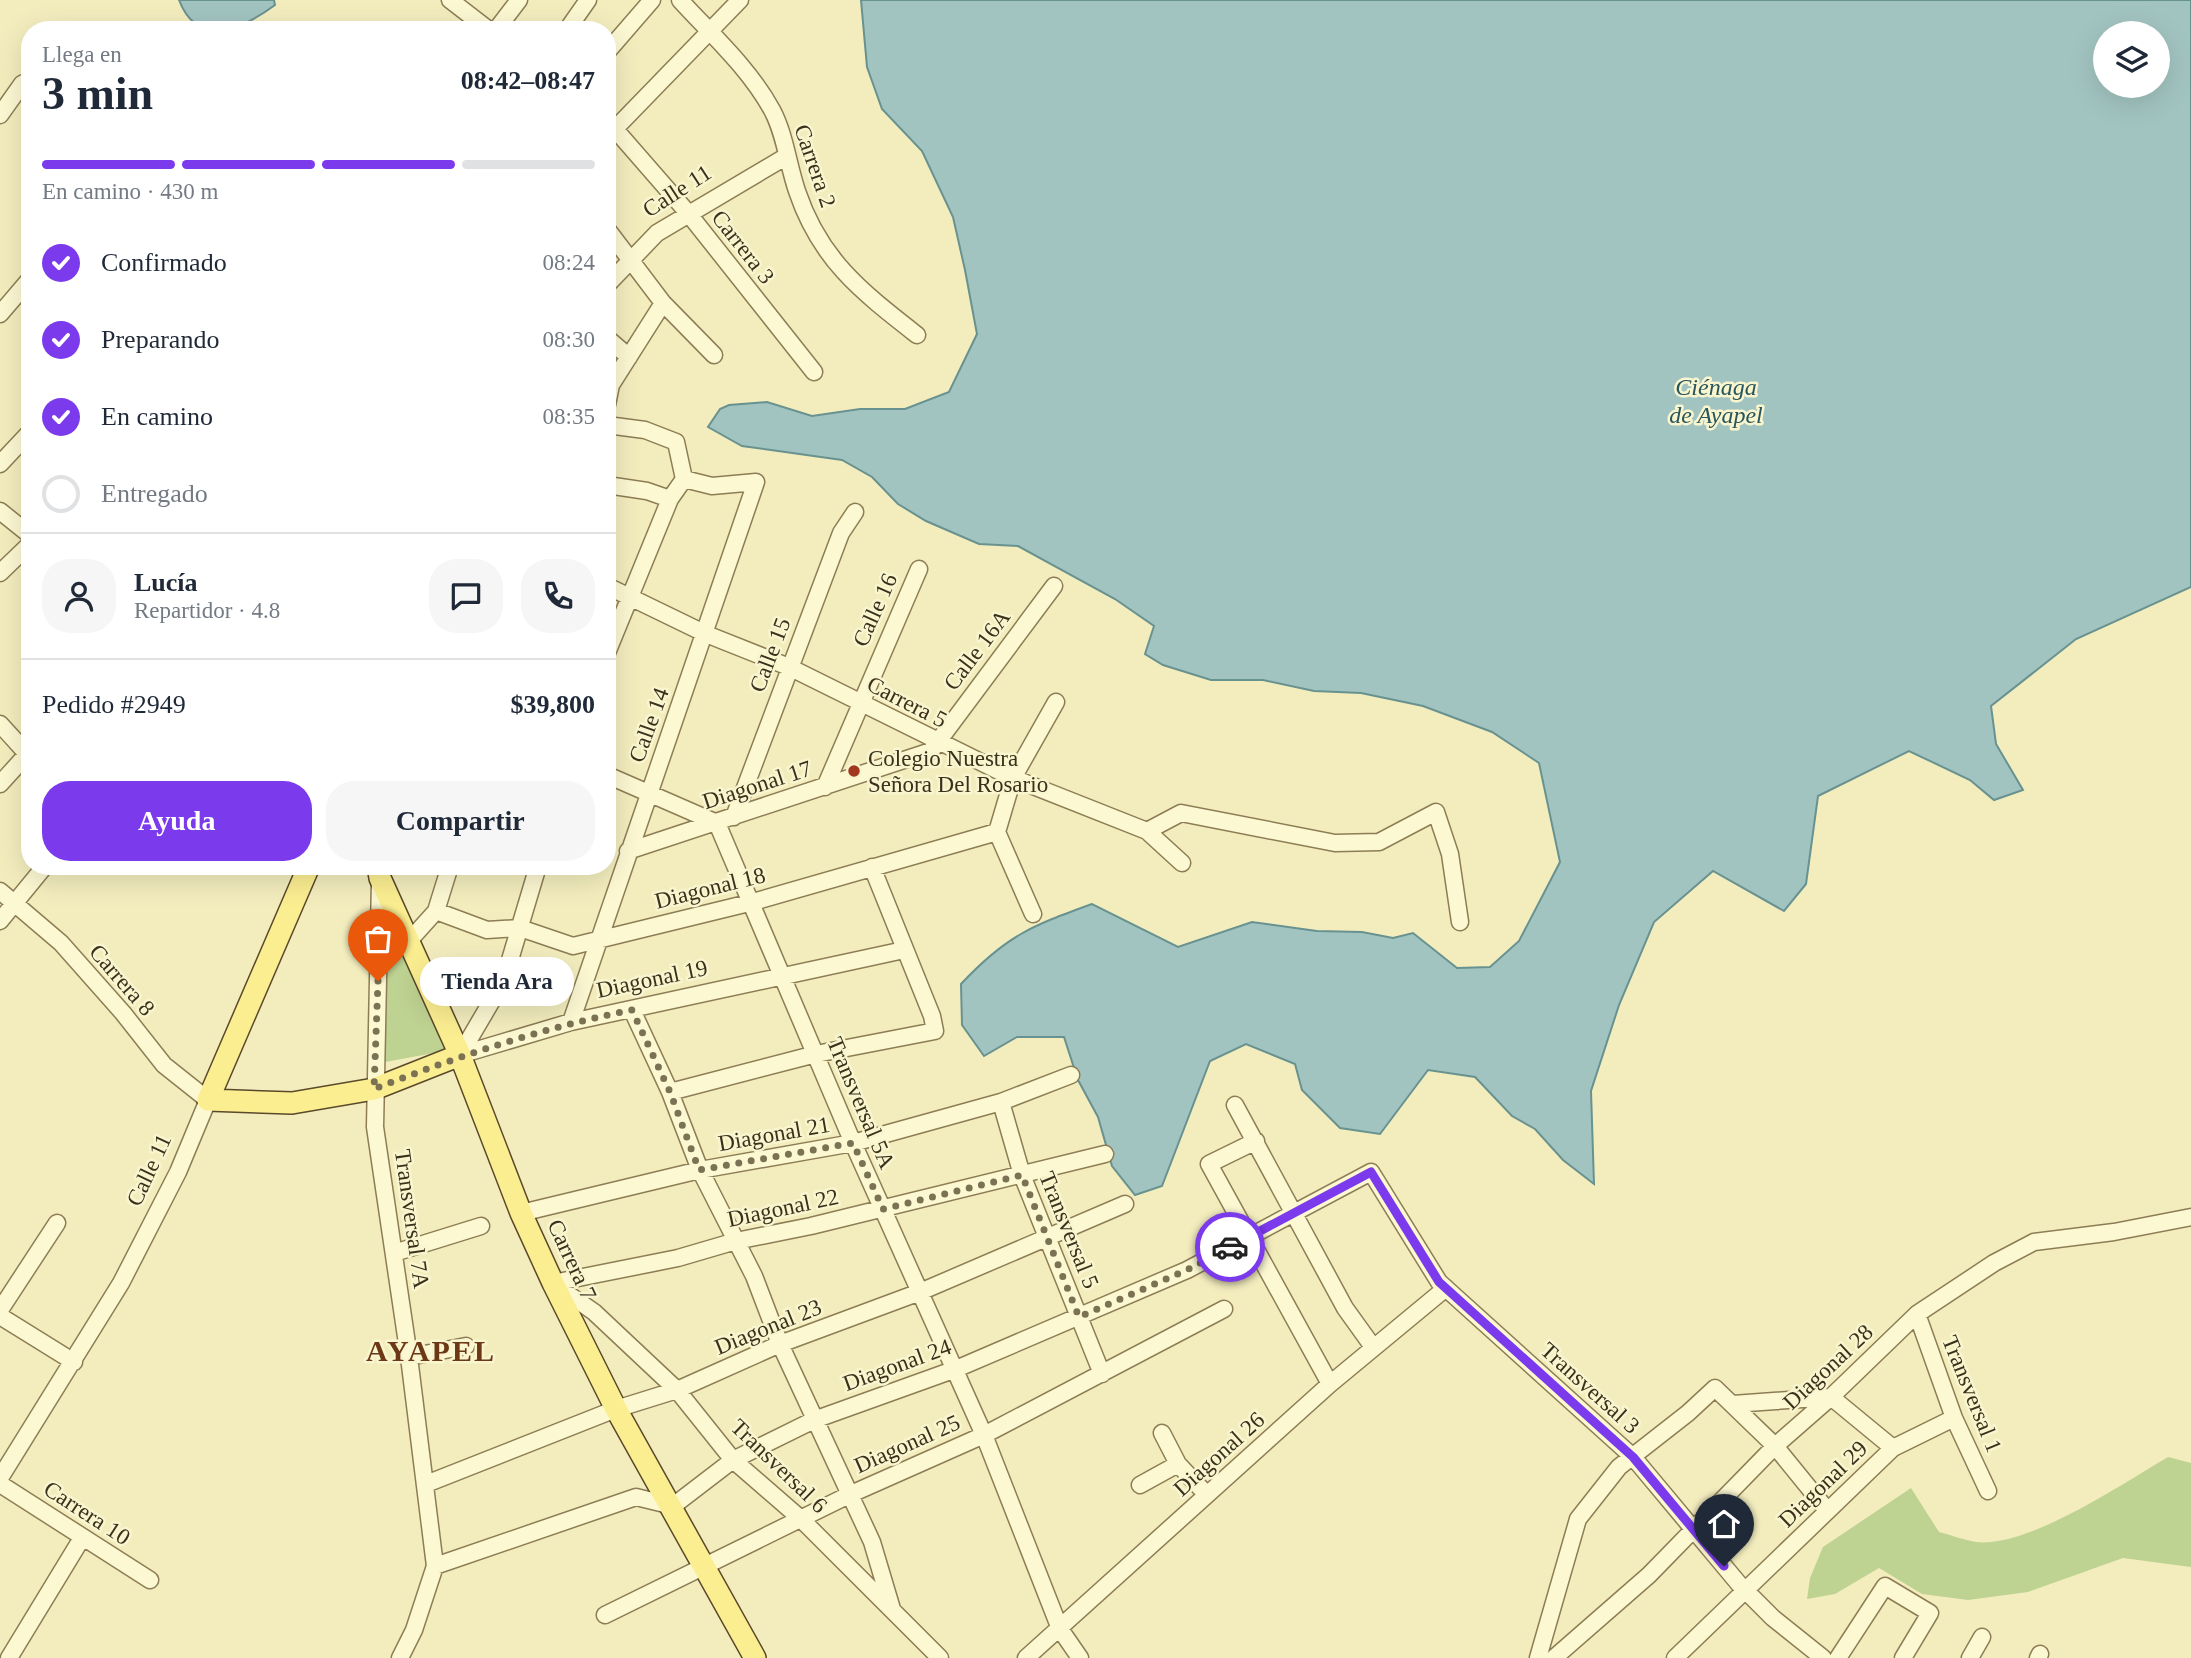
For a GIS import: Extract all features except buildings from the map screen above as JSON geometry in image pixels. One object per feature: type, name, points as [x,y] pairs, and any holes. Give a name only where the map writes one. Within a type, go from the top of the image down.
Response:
[{"type":"main road","name":"Calle 11","points":[[208,1100],[305,875]]},
{"type":"main road","name":"Carrera 7","points":[[380,875],[460,1055],[521,1213],[553,1283],[616,1409],[673,1506],[755,1658]]},
{"type":"main road","name":"Diagonal 19","points":[[208,1100],[292,1103],[374,1089],[460,1055]]},
{"type":"street","points":[[450,0],[477,21]]},
{"type":"street","points":[[503,21],[519,0]]},
{"type":"street","points":[[573,21],[588,0]]},
{"type":"street","points":[[616,42],[652,0]]},
{"type":"street","name":"Carrera 2","points":[[680,0],[744,69],[772,111],[797,192],[818,242],[852,284],[916,335]]},
{"type":"street","points":[[616,122],[740,0]]},
{"type":"street","points":[[0,115],[21,85]]},
{"type":"street","name":"Carrera 3","points":[[616,135],[688,213],[814,372]]},
{"type":"street","name":"Calle 11","points":[[616,276],[657,233],[787,156]]},
{"type":"street","points":[[616,241],[663,303],[714,355]]},
{"type":"street","points":[[0,314],[21,290]]},
{"type":"street","points":[[616,376],[663,303]]},
{"type":"street","points":[[616,346],[629,357]]},
{"type":"street","points":[[616,426],[645,430],[676,442],[684,479],[670,499],[616,631]]},
{"type":"street","points":[[0,464],[21,442]]},
{"type":"street","name":"Calle 14","points":[[570,1022],[706,634],[756,482],[712,486],[684,479]]},
{"type":"street","points":[[616,486],[648,491],[670,499]]},
{"type":"street","points":[[0,511],[21,528]]},
{"type":"street","name":"Calle 15","points":[[734,817],[841,533],[855,512]]},
{"type":"street","points":[[0,573],[21,553]]},
{"type":"street","name":"Calle 16","points":[[825,787],[858,703],[919,569]]},
{"type":"street","name":"Calle 16A","points":[[936,743],[1054,586]]},
{"type":"street","name":"Carrera 5","points":[[616,591],[706,634],[789,667],[936,743],[1013,778],[1147,831],[1182,863]]},
{"type":"street","points":[[1033,914],[997,832],[1013,778],[1056,702]]},
{"type":"street","points":[[0,724],[21,746]]},
{"type":"street","name":"Diagonal 17","points":[[628,851],[931,751],[936,743]]},
{"type":"street","points":[[0,784],[21,762]]},
{"type":"street","points":[[616,779],[717,823]]},
{"type":"street","points":[[1147,831],[1181,813],[1335,843],[1379,842],[1436,812],[1450,854],[1460,922]]},
{"type":"street","name":"Transversal 5A","points":[[717,823],[753,902],[782,979],[853,1143],[956,1369],[1060,1629],[1080,1658]]},
{"type":"street","name":"Diagonal 18","points":[[436,911],[487,930],[520,928],[573,946],[753,902],[997,832]]},
{"type":"street","points":[[670,1092],[816,1054],[934,1031],[933,1016],[872,867]]},
{"type":"street","points":[[0,921],[38,875]]},
{"type":"street","name":"Transversal 7A","points":[[379,875],[375,1127],[409,1357],[435,1566]]},
{"type":"street","points":[[409,941],[436,911],[447,875]]},
{"type":"street","points":[[460,1055],[504,980],[535,875]]},
{"type":"street","name":"Carrera 8","points":[[0,891],[61,943],[123,1013],[164,1065],[208,1100]]},
{"type":"street","name":"Diagonal 19","points":[[460,1055],[570,1022],[782,979],[904,950]]},
{"type":"street","points":[[632,1010],[670,1092],[699,1170],[754,1276],[780,1344],[872,1542],[892,1609]]},
{"type":"street","name":"Diagonal 21","points":[[521,1213],[699,1170],[853,1143],[1001,1102],[1071,1075]]},
{"type":"street","name":"Calle 11","points":[[0,1478],[74,1362],[149,1232],[208,1100]]},
{"type":"street","name":"Transversal 5","points":[[1001,1102],[1022,1175],[1102,1374]]},
{"type":"street","points":[[1235,1105],[1345,1308],[1373,1347]]},
{"type":"street","points":[[1256,1141],[1209,1164],[1330,1384]]},
{"type":"street","name":"Diagonal 22","points":[[553,1283],[678,1258],[736,1241],[883,1209],[1105,1154]]},
{"type":"street","name":"Diagonal 24","points":[[673,1506],[733,1460],[814,1420],[956,1369],[1187,1270],[1371,1172]]},
{"type":"street","name":"Transversal 3","points":[[1371,1172],[1446,1288],[1633,1457],[1746,1590],[1773,1618],[1822,1658]]},
{"type":"street","name":"Diagonal 23","points":[[426,1484],[616,1409],[677,1391],[780,1344],[920,1292],[1125,1204]]},
{"type":"street","name":"Diagonal 28","points":[[1554,1658],[1649,1575],[1775,1446],[1832,1397],[1917,1314],[1994,1263],[2034,1242],[2114,1232],[2191,1217]]},
{"type":"street","points":[[0,1310],[57,1223]]},
{"type":"street","points":[[394,1253],[481,1226]]},
{"type":"street","name":"Transversal 6","points":[[553,1283],[594,1312],[677,1391],[733,1460],[801,1519],[940,1658]]},
{"type":"street","name":"Diagonal 26","points":[[1026,1658],[1330,1384],[1446,1288]]},
{"type":"street","name":"Diagonal 25","points":[[605,1615],[851,1494],[984,1435],[1224,1309]]},
{"type":"street","name":"Transversal 1","points":[[1917,1314],[1954,1418],[1988,1491]]},
{"type":"street","points":[[0,1316],[74,1362]]},
{"type":"street","points":[[409,1357],[466,1346]]},
{"type":"street","points":[[1538,1658],[1578,1518],[1619,1467],[1688,1413],[1714,1388],[1775,1446],[1828,1510]]},
{"type":"street","points":[[1733,1404],[1832,1397],[1893,1448]]},
{"type":"street","name":"Diagonal 29","points":[[1675,1658],[1893,1448],[1954,1418]]},
{"type":"street","points":[[1162,1433],[1178,1464],[1207,1495]]},
{"type":"street","points":[[1140,1485],[1178,1464]]},
{"type":"street","name":"Carrera 10","points":[[0,1484],[150,1580]]},
{"type":"street","points":[[400,1658],[428,1593],[435,1566],[636,1497],[673,1506]]},
{"type":"street","points":[[9,1658],[82,1538]]},
{"type":"street","points":[[1838,1658],[1885,1586],[1930,1613],[1903,1658]]},
{"type":"street","points":[[1970,1658],[1982,1637]]},
{"type":"green space","points":[[389,920],[445,1051],[385,1062],[383,922]]},
{"type":"green space","points":[[2168,1457],[2191,1463],[2191,1567],[2123,1558],[2028,1592],[1968,1600],[1922,1594],[1879,1568],[1835,1594],[1807,1599],[1810,1578],[1823,1547],[1911,1488],[1939,1532],[1976,1542],[1997,1541],[2021,1535],[2074,1512]]},
{"type":"water","points":[[179,0],[274,0],[275,5],[250,21],[193,21],[187,16]]},
{"type":"water","name":"Ciénaga de Ayapel","points":[[861,0],[2191,0],[2191,587],[2076,639],[1991,706],[1996,744],[2023,790],[1994,800],[1970,780],[1909,751],[1818,796],[1806,884],[1784,911],[1713,871],[1654,922],[1619,1005],[1591,1091],[1594,1184],[1563,1160],[1535,1129],[1512,1116],[1475,1077],[1428,1070],[1380,1134],[1340,1128],[1302,1090],[1295,1064],[1246,1044],[1210,1061],[1162,1186],[1135,1195],[1112,1166],[1098,1117],[1078,1080],[1064,1037],[1017,1037],[984,1056],[962,1025],[961,984],[992,954],[1020,934],[1092,904],[1178,947],[1252,922],[1317,931],[1362,932],[1393,938],[1413,933],[1457,968],[1490,967],[1519,941],[1560,862],[1539,763],[1492,732],[1423,706],[1361,693],[1314,691],[1263,680],[1211,680],[1163,665],[1145,654],[1154,626],[1115,599],[1018,546],[979,544],[926,521],[898,504],[872,477],[842,460],[742,446],[708,427],[720,409],[729,405],[767,402],[812,416],[860,409],[905,409],[949,392],[977,334],[953,217],[922,151],[882,109],[867,67]]},
{"type":"way so far","points":[[378,981],[374,1089],[460,1055],[570,1022],[632,1010],[670,1092],[699,1170],[853,1143],[883,1209],[1022,1175],[1079,1317],[1187,1270],[1230,1247]]},
{"type":"place","name":"Colegio Nuestra Señora Del Rosario","points":[[854,771]]},
{"type":"place","name":"Tienda Ara","points":[[378,981]]},
{"type":"district","name":"AYAPEL","points":[[431,1350]]},
{"type":"route","points":[[1230,1247],[1371,1172],[1439,1282],[1633,1457],[1724,1566]]}]
